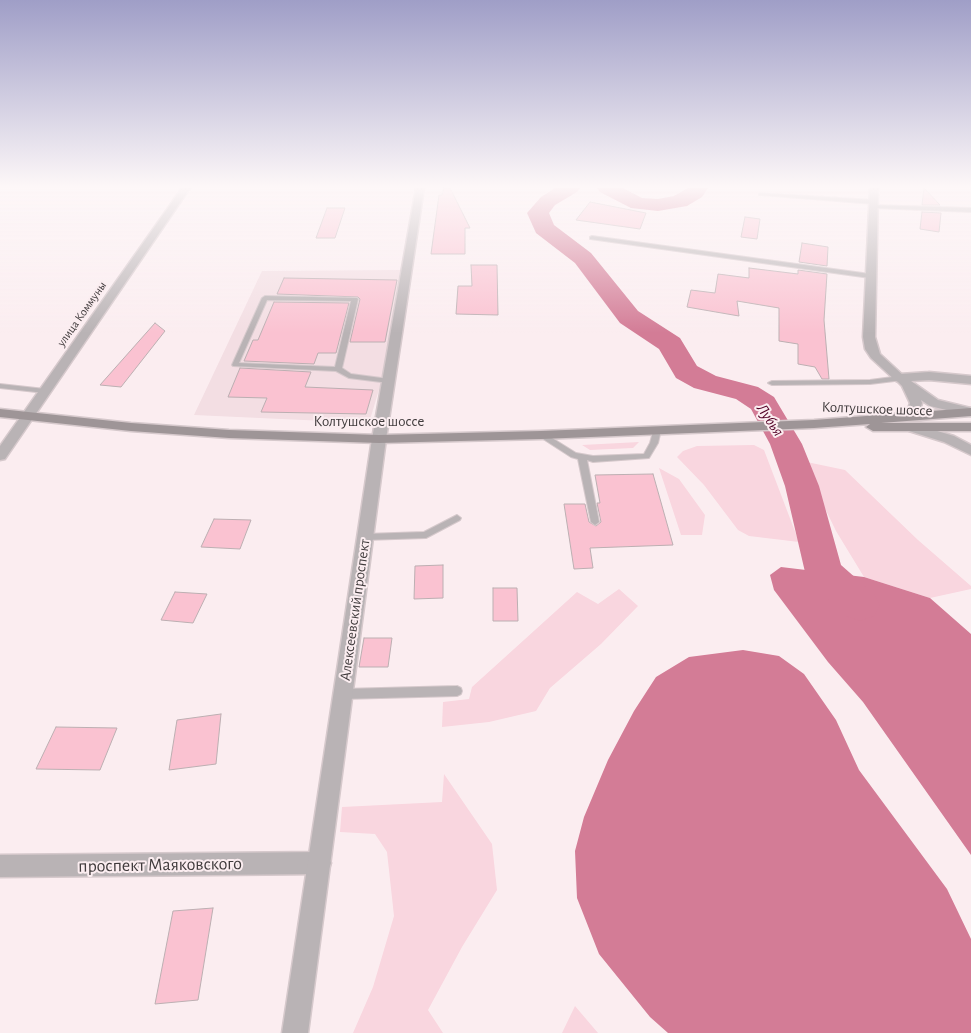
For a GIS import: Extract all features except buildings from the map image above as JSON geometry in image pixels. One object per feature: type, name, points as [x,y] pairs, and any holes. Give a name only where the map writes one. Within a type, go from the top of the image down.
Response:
[{"type":"main road","name":"Колтушское шоссе","points":[[0,413],[131,427],[229,434],[379,439],[542,435],[814,424],[970,412]]},
{"type":"main road","name":"Колтушское шоссе","points":[[814,424],[914,428],[971,427]]},
{"type":"street","name":"улица Коммуны","points":[[0,456],[153,236]]},
{"type":"street","name":"Алексеевский проспект","points":[[295,1033],[379,439],[412,236]]},
{"type":"street","points":[[872,236],[869,337],[871,349],[875,356],[916,392],[934,403],[970,412]]},
{"type":"street","points":[[900,378],[928,376],[971,380]]},
{"type":"street","points":[[900,378],[911,392],[916,403],[914,411],[906,416]]},
{"type":"street","points":[[914,428],[949,439],[971,451]]},
{"type":"street","name":"проспект Маяковского","points":[[0,866],[320,863]]},
{"type":"lane","points":[[592,238],[870,276]]},
{"type":"lane","points":[[338,368],[355,299],[266,298],[235,365],[338,368],[349,376],[389,380]]},
{"type":"lane","points":[[772,382],[870,382],[900,378]]},
{"type":"lane","points":[[0,386],[45,391]]},
{"type":"lane","points":[[542,435],[574,454],[593,459],[646,456],[654,443],[657,430]]},
{"type":"lane","points":[[582,456],[595,522]]},
{"type":"lane","points":[[365,537],[426,535],[457,518]]},
{"type":"lane","points":[[343,694],[457,691]]},
{"type":"shaded area","points":[[400,270],[384,373],[369,423],[194,415],[262,271]]},
{"type":"shaded area","points":[[639,442],[633,448],[590,450],[582,445]]},
{"type":"shaded area","points":[[754,445],[764,450],[799,542],[749,536],[738,530],[704,485],[677,457],[683,451],[697,446]]},
{"type":"shaded area","points":[[802,461],[845,470],[918,540],[971,586],[971,589],[930,598],[864,577],[836,531]]},
{"type":"shaded area","points":[[659,468],[679,479],[705,515],[702,535],[681,535]]},
{"type":"shaded area","points":[[781,567],[864,577],[930,598],[971,634],[971,855],[863,702],[828,662],[774,590],[770,575]]},
{"type":"shaded area","points":[[619,589],[638,606],[601,644],[550,688],[536,711],[489,722],[442,727],[443,702],[469,699],[472,687],[577,592],[598,604]]},
{"type":"shaded area","points":[[743,650],[779,656],[804,674],[836,720],[859,770],[947,889],[971,939],[971,1033],[668,1033],[650,1017],[599,954],[577,898],[575,851],[584,817],[608,760],[634,711],[656,677],[689,657]]},
{"type":"shaded area","points":[[444,774],[492,844],[497,890],[462,947],[428,1010],[443,1033],[353,1033],[373,987],[394,916],[387,852],[375,834],[340,832],[342,807],[442,802]]},
{"type":"shaded area","points":[[575,1006],[598,1033],[562,1033]]},
{"type":"waterway","name":"Лубья","points":[[555,236],[583,258],[629,317],[653,331],[670,344],[686,372],[705,382],[747,393],[763,404],[786,444],[802,486],[824,572],[860,605]]}]
